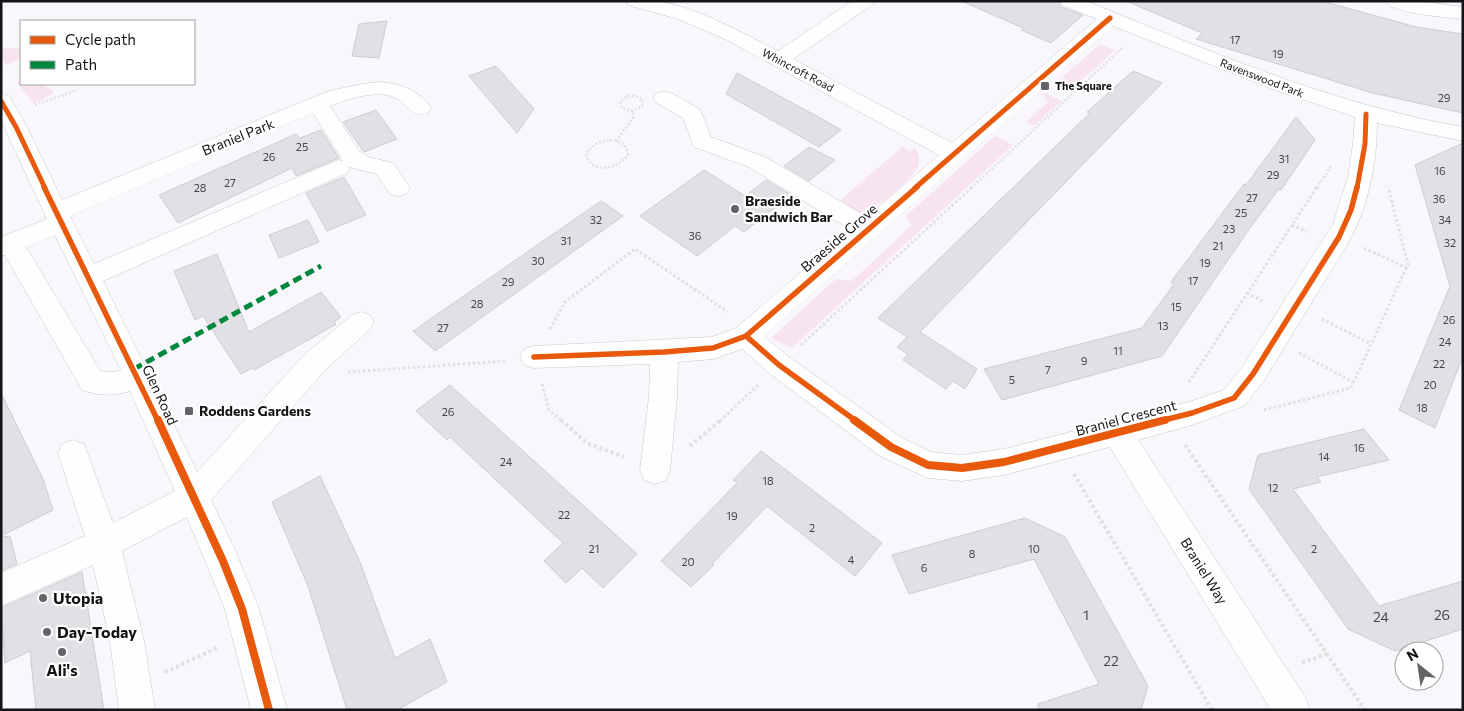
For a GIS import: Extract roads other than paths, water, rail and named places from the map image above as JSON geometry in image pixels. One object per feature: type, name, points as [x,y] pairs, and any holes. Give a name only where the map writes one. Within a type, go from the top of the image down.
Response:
[{"type":"street","name":"Whincroft Road","points":[[635,1],[685,14],[732,35],[955,154]]},
{"type":"street","points":[[779,60],[865,1]]},
{"type":"street","name":"Ravenswood Park","points":[[1069,1],[1294,90],[1366,114],[1463,134]]},
{"type":"street","points":[[1393,1],[1410,6],[1463,13]]},
{"type":"street","name":"Braeside Grove","points":[[534,357],[664,352],[713,348],[750,332],[1110,18]]},
{"type":"street","name":"Braniel Park","points":[[59,217],[336,96],[366,89],[390,90],[407,95],[420,108]]},
{"type":"street","points":[[664,98],[692,114],[702,142],[757,162],[868,229]]},
{"type":"street","name":"Glen Road","points":[[1,101],[16,127],[138,377],[223,561],[242,609],[269,710]]},
{"type":"street","points":[[318,104],[351,156],[361,164],[385,168],[398,188]]},
{"type":"street","name":"Braniel Crescent","points":[[750,332],[779,365],[891,447],[928,465],[962,468],[1004,462],[1180,416],[1234,398],[1253,374],[1350,215],[1363,146],[1366,114]]},
{"type":"street","points":[[88,277],[339,168]]},
{"type":"street","points":[[59,217],[6,245],[92,382],[113,384],[138,377]]},
{"type":"street","points":[[1,590],[104,544],[193,498],[314,363],[361,322]]},
{"type":"street","points":[[655,470],[663,397],[664,352]]},
{"type":"street","name":"Braniel Way","points":[[1116,433],[1292,710]]},
{"type":"street","points":[[73,453],[104,544],[127,642],[137,710]]},
{"type":"place","name":"The Square","points":[[1045,86]]},
{"type":"place","name":"Braeside Sandwich Bar","points":[[735,209]]},
{"type":"place","name":"Roddens Gardens","points":[[189,411]]},
{"type":"place","name":"Utopia","points":[[43,598]]},
{"type":"place","name":"Day-Today","points":[[47,632]]},
{"type":"place","name":"Ali's","points":[[62,652]]}]
